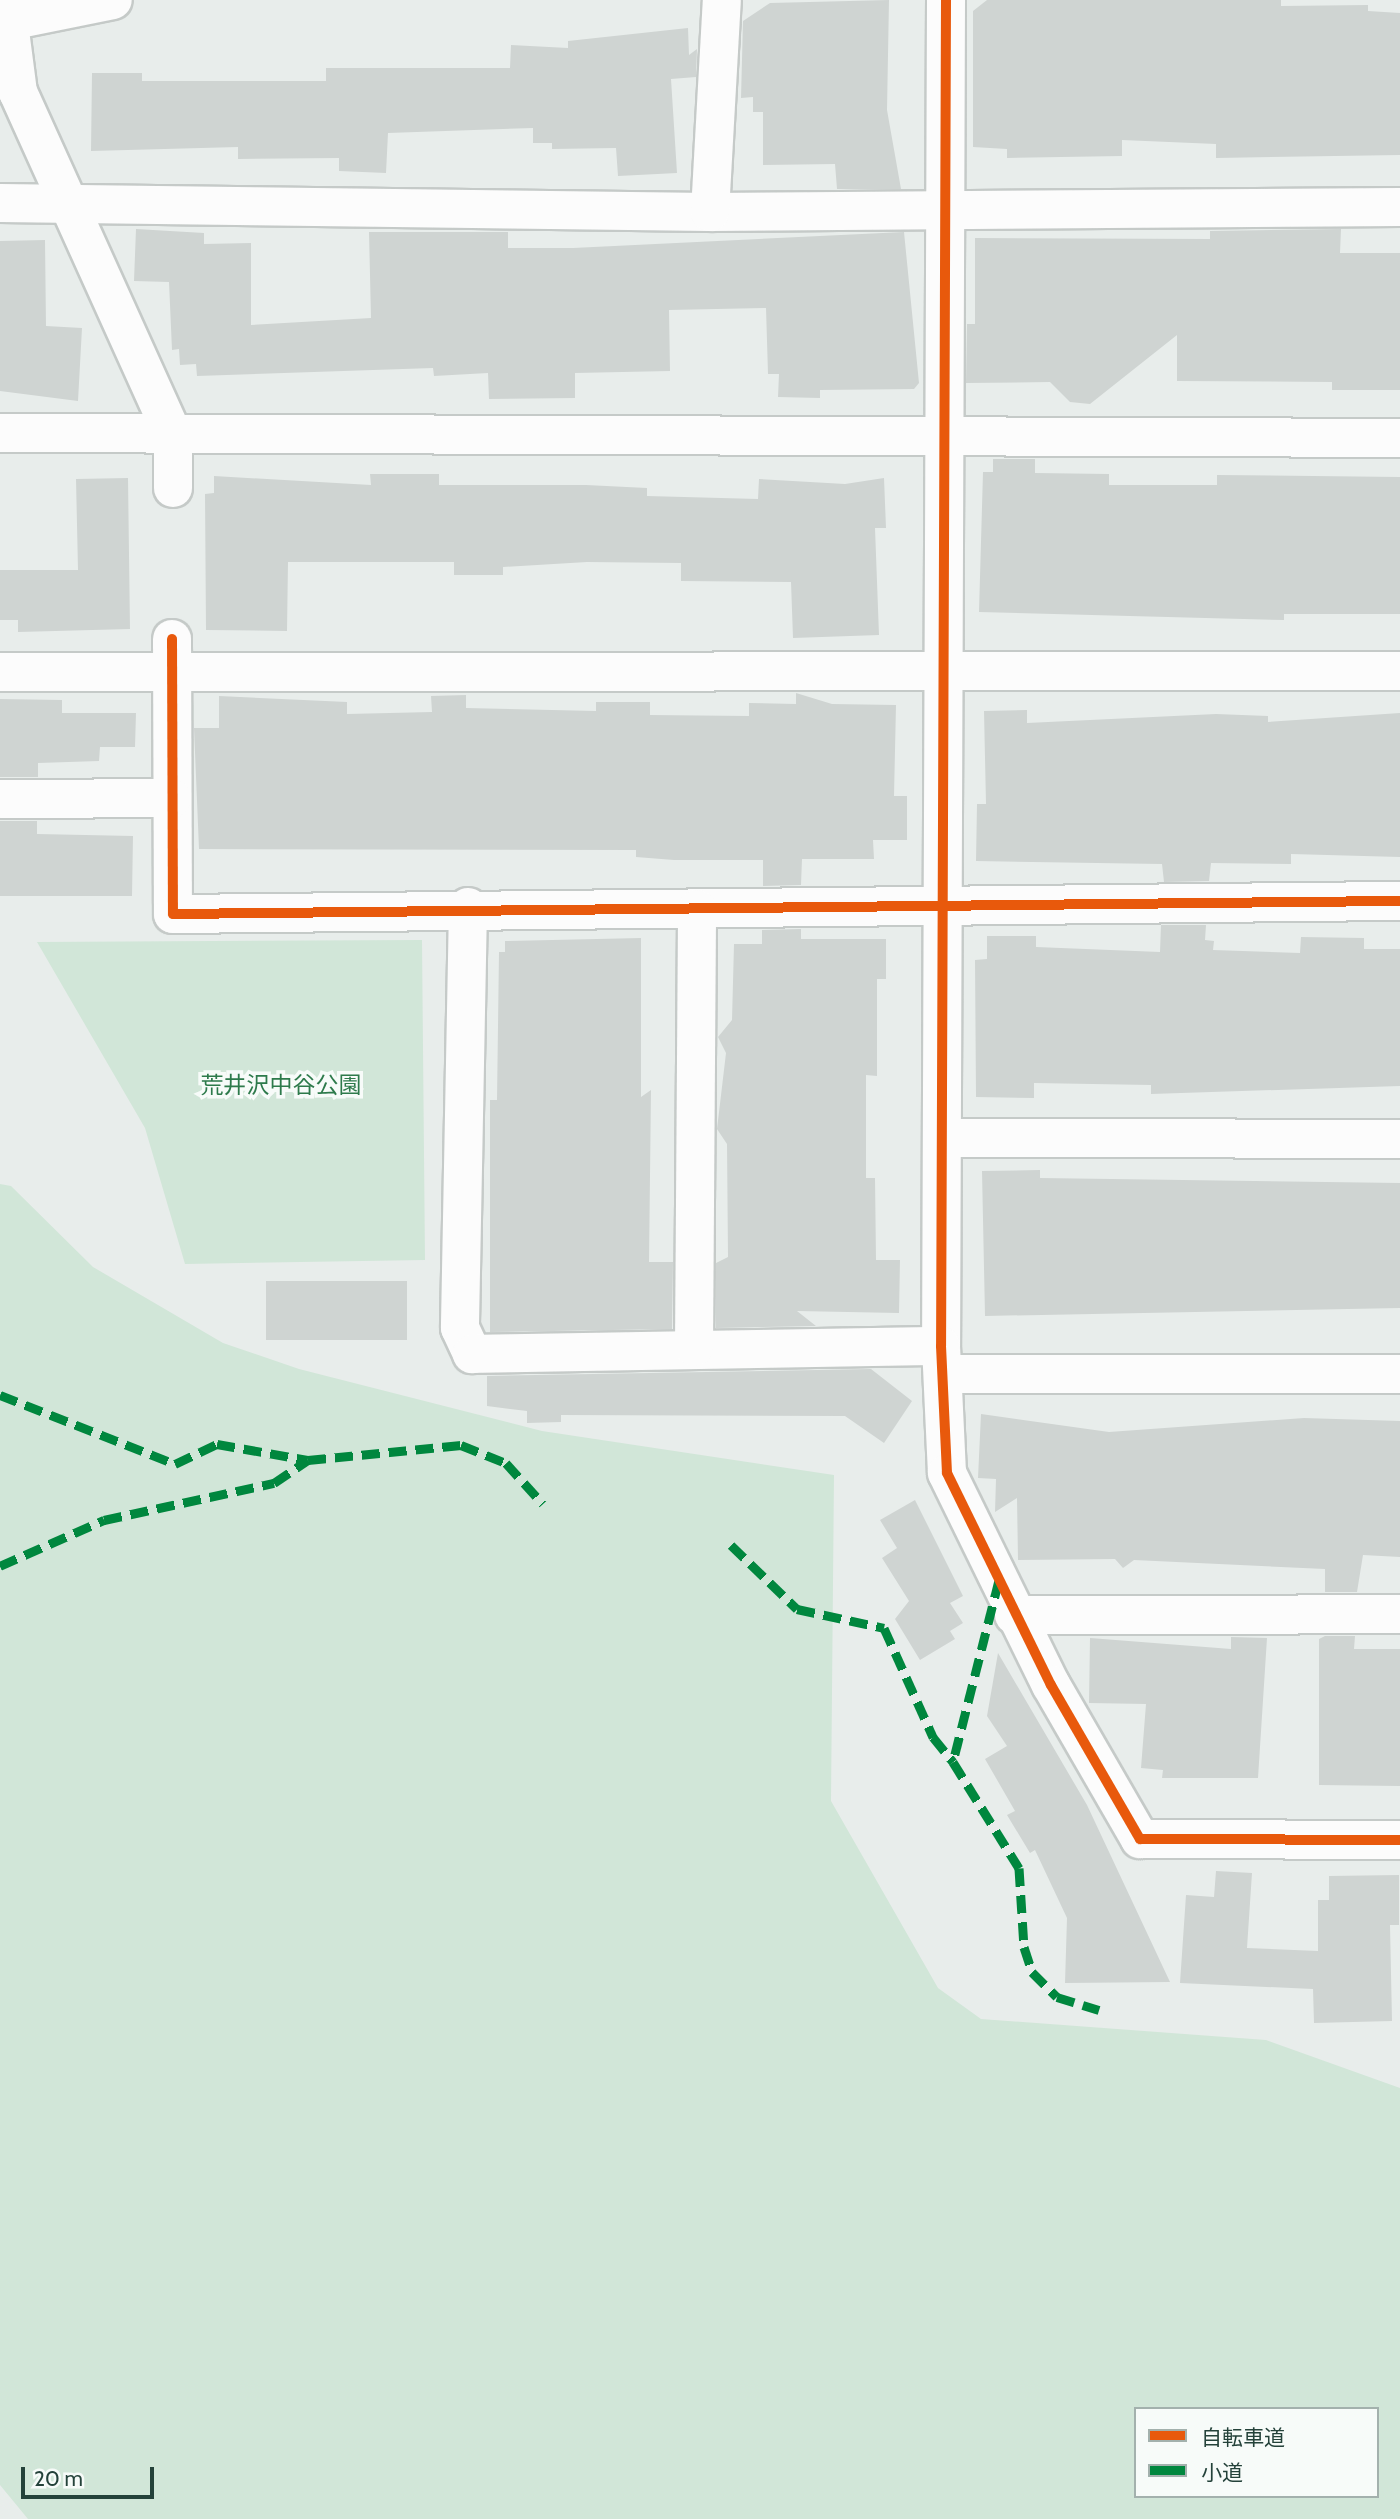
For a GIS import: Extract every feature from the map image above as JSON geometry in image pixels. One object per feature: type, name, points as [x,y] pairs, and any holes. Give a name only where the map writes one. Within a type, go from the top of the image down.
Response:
[{"type":"street","points":[[113,0],[5,15],[18,92],[173,435],[173,488]]},
{"type":"street","points":[[710,212],[722,0]]},
{"type":"street","points":[[946,0],[942,206],[946,672],[942,908],[942,1360],[947,1473],[1014,1615],[1140,1839],[1400,1840]]},
{"type":"street","points":[[0,203],[69,201],[710,212],[942,206],[1400,206]]},
{"type":"street","points":[[0,433],[1400,438]]},
{"type":"street","points":[[173,655],[173,914],[468,907],[942,908],[1400,901]]},
{"type":"street","points":[[0,672],[173,655],[946,672],[1400,671]]},
{"type":"street","points":[[0,799],[172,798]]},
{"type":"street","points":[[468,907],[460,1328],[472,1354],[694,1347],[942,1360],[1400,1374]]},
{"type":"street","points":[[694,1347],[697,909]]},
{"type":"street","points":[[942,1138],[1400,1139]]},
{"type":"street","points":[[1014,1615],[1400,1614]]},
{"type":"green space","name":"荒井沢中谷公園","points":[[422,940],[425,1260],[185,1264],[145,1128],[37,942]]},
{"type":"green space","points":[[0,1184],[11,1186],[93,1267],[223,1343],[299,1369],[542,1431],[834,1475],[831,1801],[938,1988],[981,2019],[1266,2040],[1400,2088],[1400,2519],[28,2519],[0,2485]]},
{"type":"building","points":[[889,0],[887,110],[901,189],[837,189],[835,164],[763,165],[763,112],[753,112],[753,97],[741,98],[743,21],[770,3]]},
{"type":"building","points":[[987,0],[1281,0],[1281,6],[1368,5],[1368,11],[1400,13],[1400,155],[1216,158],[1216,144],[1122,140],[1122,156],[1007,158],[1007,149],[973,147],[973,11]]},
{"type":"building","points":[[688,28],[689,55],[697,49],[696,77],[671,79],[677,173],[618,176],[616,148],[552,149],[552,143],[533,143],[533,128],[388,133],[386,173],[339,171],[339,158],[238,159],[238,147],[91,151],[92,73],[142,73],[142,81],[326,81],[326,68],[510,68],[511,45],[568,48],[568,41]]},
{"type":"building","points":[[136,229],[204,233],[204,244],[251,243],[251,325],[371,318],[369,232],[508,232],[508,248],[573,248],[904,232],[919,383],[914,389],[820,390],[820,398],[778,397],[779,374],[768,374],[766,308],[669,310],[670,371],[575,373],[575,398],[489,399],[488,373],[434,376],[433,368],[197,376],[196,364],[180,365],[179,349],[172,350],[169,282],[134,281]]},
{"type":"building","points":[[1341,229],[1340,253],[1400,253],[1400,390],[1332,390],[1332,382],[1177,381],[1177,335],[1090,404],[1070,402],[1050,382],[966,383],[967,324],[975,324],[975,238],[1210,239],[1210,231]]},
{"type":"building","points":[[45,240],[46,326],[82,328],[78,401],[0,391],[0,241]]},
{"type":"building","points":[[993,459],[1035,459],[1035,473],[1109,474],[1109,485],[1217,485],[1217,475],[1400,477],[1400,614],[1284,614],[1284,620],[979,612],[983,472],[993,472]]},
{"type":"building","points":[[370,474],[439,474],[439,485],[586,485],[647,488],[647,496],[758,499],[759,479],[845,484],[884,478],[886,528],[875,528],[879,635],[793,638],[791,582],[681,581],[681,563],[587,562],[503,567],[503,575],[454,575],[454,562],[288,562],[287,631],[206,630],[205,494],[214,493],[214,476],[371,485]]},
{"type":"building","points":[[128,478],[130,629],[18,632],[18,620],[0,620],[0,570],[78,570],[76,479]]},
{"type":"building","points":[[796,693],[832,704],[896,705],[894,796],[907,796],[907,840],[873,840],[874,859],[802,859],[801,885],[763,886],[763,860],[674,860],[636,857],[636,850],[199,849],[194,728],[219,728],[219,696],[347,702],[347,714],[432,712],[431,696],[466,695],[466,708],[596,711],[596,702],[650,702],[650,715],[749,716],[749,703],[796,704]]},
{"type":"building","points":[[0,699],[62,700],[62,713],[136,713],[135,747],[100,747],[99,761],[38,763],[38,777],[0,777]]},
{"type":"building","points":[[1027,710],[1027,723],[1216,714],[1268,716],[1268,722],[1400,713],[1400,857],[1291,854],[1291,864],[1211,863],[1209,881],[1164,882],[1162,864],[976,861],[977,804],[986,804],[984,711]]},
{"type":"building","points":[[0,821],[37,821],[37,834],[133,836],[132,896],[0,896]]},
{"type":"building","points":[[1161,925],[1206,925],[1205,940],[1214,941],[1213,950],[1300,953],[1301,937],[1364,938],[1364,949],[1400,949],[1400,1086],[1151,1094],[1151,1085],[1034,1083],[1034,1098],[976,1097],[975,960],[987,959],[987,936],[1036,936],[1036,947],[1160,952]]},
{"type":"building","points":[[801,929],[801,939],[886,939],[886,979],[877,979],[877,1076],[866,1075],[866,1178],[875,1178],[876,1260],[900,1260],[899,1313],[797,1311],[816,1326],[716,1328],[716,1263],[728,1257],[727,1144],[717,1129],[726,1053],[718,1037],[732,1020],[734,944],[762,944],[762,930]]},
{"type":"building","points":[[641,938],[641,1097],[651,1090],[649,1262],[673,1262],[672,1329],[490,1332],[490,1100],[497,1100],[499,952],[505,952],[505,941]]},
{"type":"building","points":[[1040,1170],[1040,1178],[1400,1183],[1400,1308],[985,1316],[982,1171]]},
{"type":"building","points":[[266,1281],[407,1281],[407,1340],[266,1340]]},
{"type":"building","points":[[871,1369],[912,1401],[884,1443],[845,1416],[561,1415],[561,1422],[527,1423],[527,1411],[487,1406],[487,1376]]},
{"type":"building","points":[[981,1414],[1109,1432],[1304,1418],[1400,1421],[1400,1557],[1363,1555],[1357,1592],[1325,1592],[1325,1569],[1134,1560],[1123,1568],[1115,1559],[1018,1560],[1017,1498],[995,1512],[996,1479],[978,1478]]},
{"type":"building","points":[[915,1500],[963,1596],[950,1603],[963,1623],[950,1631],[955,1639],[920,1660],[895,1619],[909,1601],[882,1558],[897,1548],[880,1520]]},
{"type":"building","points":[[1325,1636],[1355,1636],[1354,1649],[1400,1649],[1400,1786],[1319,1785],[1319,1639]]},
{"type":"building","points":[[1231,1637],[1267,1638],[1258,1778],[1162,1778],[1163,1770],[1141,1768],[1146,1704],[1089,1703],[1090,1638],[1231,1649]]},
{"type":"building","points":[[998,1653],[1087,1805],[1170,1982],[1065,1983],[1067,1918],[1035,1850],[1030,1853],[1007,1815],[1015,1811],[985,1759],[1007,1746],[987,1716]]},
{"type":"building","points":[[1216,1871],[1252,1873],[1247,1948],[1318,1951],[1318,1900],[1329,1900],[1329,1876],[1399,1875],[1399,1925],[1390,1925],[1392,2021],[1314,2023],[1313,1989],[1180,1983],[1186,1895],[1214,1897]]},
{"type":"marked path","points":[[0,1395],[175,1464],[217,1444],[308,1460]]},
{"type":"marked path","points":[[0,1566],[104,1520],[274,1483],[308,1460],[461,1445],[506,1463],[543,1504]]},
{"type":"marked path","points":[[731,1545],[797,1609],[884,1628],[933,1737],[953,1762]]},
{"type":"marked path","points":[[999,1580],[953,1762],[1019,1868],[1024,1947],[1032,1972],[1057,1997],[1099,2010]]},
{"type":"cycle path","points":[[946,0],[941,1346],[947,1473],[1051,1685],[1140,1839],[1400,1840]]},
{"type":"cycle path","points":[[172,639],[173,914],[1400,901]]}]
